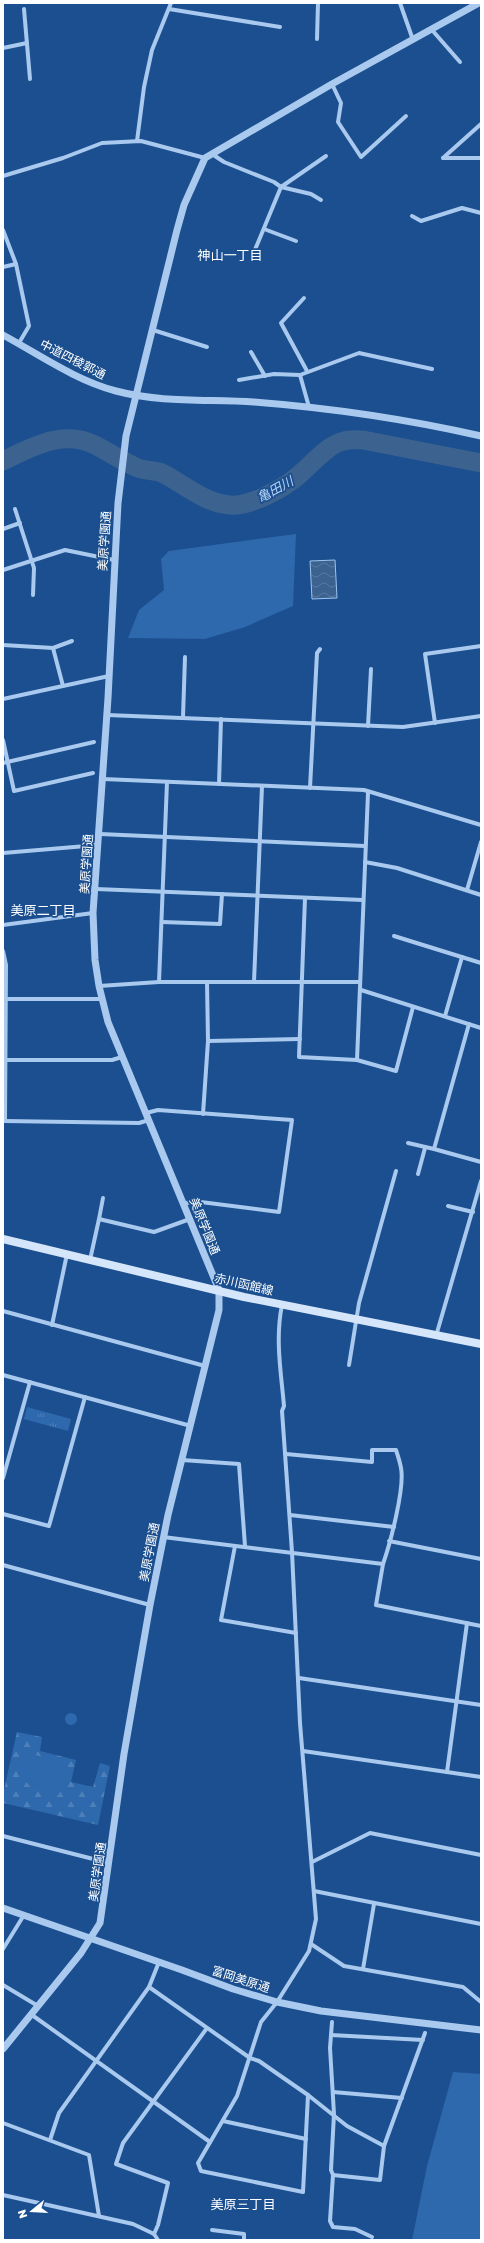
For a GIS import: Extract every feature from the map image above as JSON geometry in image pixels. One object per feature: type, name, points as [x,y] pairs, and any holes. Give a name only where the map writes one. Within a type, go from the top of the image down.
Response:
[{"type":"main road","name":"赤川函館線","points":[[3,1239],[282,1304],[436,1336],[481,1343]]},
{"type":"street","points":[[137,141],[144,87],[152,50],[171,3]]},
{"type":"street","points":[[317,39],[318,3]]},
{"type":"street","points":[[400,3],[413,40]]},
{"type":"street","points":[[3,176],[63,158],[102,143],[137,141],[205,158],[332,84],[479,3]]},
{"type":"street","points":[[24,9],[30,79]]},
{"type":"street","points":[[169,9],[280,27]]},
{"type":"street","points":[[432,30],[460,62]]},
{"type":"street","points":[[3,48],[27,43]]},
{"type":"street","points":[[332,84],[341,103],[338,122],[361,157],[406,116]]},
{"type":"street","points":[[481,124],[443,158],[481,158]]},
{"type":"street","points":[[212,154],[224,162],[281,186],[312,194],[321,200]]},
{"type":"street","points":[[252,257],[281,186],[326,156]]},
{"type":"street","name":"美原学園通","points":[[3,2049],[39,2007],[91,1939],[100,1923],[124,1754],[163,1537],[219,1310],[219,1290],[122,1057],[102,999],[93,938],[93,913],[100,834],[114,560],[120,476],[126,436],[184,205],[205,158]]},
{"type":"street","points":[[412,216],[421,220],[462,208],[481,213]]},
{"type":"street","points":[[264,229],[296,242]]},
{"type":"street","points":[[3,230],[16,264],[29,326],[19,344]]},
{"type":"street","points":[[3,267],[16,264]]},
{"type":"street","points":[[304,298],[281,322],[307,371]]},
{"type":"street","points":[[153,330],[207,347]]},
{"type":"street","name":"中道四稜郭通","points":[[3,335],[89,382],[137,396],[309,407],[392,418],[481,436]]},
{"type":"street","points":[[251,352],[265,376]]},
{"type":"street","points":[[239,380],[265,376],[300,375],[307,371],[359,353],[432,369]]},
{"type":"street","points":[[300,375],[309,407]]},
{"type":"street","points":[[15,509],[34,568],[33,595]]},
{"type":"street","points":[[3,529],[20,524]]},
{"type":"street","points":[[3,570],[65,550],[114,560]]},
{"type":"street","points":[[3,645],[53,648],[72,641]]},
{"type":"street","points":[[435,723],[425,654],[481,646]]},
{"type":"street","points":[[53,648],[63,686]]},
{"type":"street","points":[[310,788],[317,652],[320,649]]},
{"type":"street","points":[[183,717],[185,657]]},
{"type":"street","points":[[368,726],[371,669]]},
{"type":"street","points":[[3,699],[109,676]]},
{"type":"street","points":[[107,715],[403,727],[481,716]]},
{"type":"street","points":[[219,784],[221,719]]},
{"type":"street","points":[[3,740],[5,762],[14,791],[93,772]]},
{"type":"street","points":[[5,762],[94,742]]},
{"type":"street","points":[[103,779],[364,790],[368,793],[481,825]]},
{"type":"street","points":[[159,982],[167,782]]},
{"type":"street","points":[[254,982],[262,786]]},
{"type":"street","points":[[357,1060],[368,793]]},
{"type":"street","points":[[100,834],[365,846]]},
{"type":"street","points":[[467,890],[481,842]]},
{"type":"street","points":[[3,853],[98,845]]},
{"type":"street","points":[[365,862],[397,868],[481,895]]},
{"type":"street","points":[[96,889],[363,900]]},
{"type":"street","points":[[162,922],[220,924],[222,894]]},
{"type":"street","points":[[305,898],[299,1057],[357,1060],[396,1071],[413,1007]]},
{"type":"street","points":[[3,925],[93,913]]},
{"type":"street","points":[[394,936],[481,963]]},
{"type":"street","points":[[3,951],[6,965],[4,999],[4,1122],[139,1123],[149,1120]]},
{"type":"street","points":[[445,1016],[462,957]]},
{"type":"street","points":[[99,986],[159,982],[360,982]]},
{"type":"street","points":[[204,1114],[208,1041],[207,982]]},
{"type":"street","points":[[361,990],[481,1028]]},
{"type":"street","points":[[4,999],[102,999]]},
{"type":"street","points":[[434,1149],[469,1024]]},
{"type":"street","points":[[208,1041],[300,1039]]},
{"type":"street","points":[[4,1060],[112,1060],[122,1057]]},
{"type":"street","points":[[146,1113],[158,1110],[292,1120],[278,1212],[193,1201],[184,1204]]},
{"type":"street","points":[[408,1143],[481,1162]]},
{"type":"street","points":[[418,1174],[425,1148]]},
{"type":"street","points":[[350,1365],[359,1303],[396,1171]]},
{"type":"street","points":[[436,1336],[481,1182]]},
{"type":"street","points":[[90,1260],[103,1198]]},
{"type":"street","points":[[448,1206],[473,1212]]},
{"type":"street","points":[[99,1219],[154,1232],[190,1219]]},
{"type":"street","points":[[52,1324],[67,1254]]},
{"type":"street","points":[[282,1304],[279,1321],[278,1350],[290,1515],[303,1751],[316,1919],[311,1944],[308,1951],[277,2002],[261,2022],[237,2096],[224,2121],[198,2162],[201,2171],[303,2192],[308,2095]]},
{"type":"street","points":[[3,1311],[205,1366]]},
{"type":"street","points":[[3,1375],[191,1426]]},
{"type":"street","points":[[3,1478],[30,1382]]},
{"type":"street","points":[[3,1514],[49,1526],[85,1398]]},
{"type":"street","points":[[286,1454],[372,1462],[372,1450],[396,1450],[402,1469],[394,1527],[388,1540],[376,1605],[481,1626]]},
{"type":"street","points":[[182,1460],[239,1464],[245,1546]]},
{"type":"street","points":[[290,1515],[394,1527]]},
{"type":"street","points":[[163,1537],[383,1564]]},
{"type":"street","points":[[388,1540],[481,1559]]},
{"type":"street","points":[[235,1546],[221,1620],[296,1633]]},
{"type":"street","points":[[3,1565],[150,1605]]},
{"type":"street","points":[[447,1772],[467,1623]]},
{"type":"street","points":[[299,1678],[481,1706]]},
{"type":"street","points":[[303,1751],[481,1777]]},
{"type":"street","points":[[312,1862],[370,1833],[481,1855]]},
{"type":"street","points":[[3,1836],[109,1863]]},
{"type":"street","points":[[314,1891],[481,1924]]},
{"type":"street","points":[[362,1969],[374,1904]]},
{"type":"street","name":"富岡美原通","points":[[3,1908],[159,1962],[233,1990],[277,2002],[321,2011],[481,2030]]},
{"type":"street","points":[[3,1950],[24,1915]]},
{"type":"street","points":[[311,1944],[344,1966],[463,1987],[481,2002]]},
{"type":"street","points":[[50,2140],[58,2114],[149,1987],[159,1962]]},
{"type":"street","points":[[3,1985],[39,2007]]},
{"type":"street","points":[[149,1987],[250,2058],[259,2061],[308,2095],[359,2134],[384,2146]]},
{"type":"street","points":[[32,2015],[210,2142]]},
{"type":"street","points":[[332,2022],[331,2035],[334,2114],[331,2170],[333,2175],[330,2221],[333,2227],[355,2229],[372,2237]]},
{"type":"street","points":[[154,2234],[158,2225],[168,2183],[116,2164],[123,2143],[155,2102],[207,2028]]},
{"type":"street","points":[[333,2175],[380,2180],[384,2146],[425,2033]]},
{"type":"street","points":[[331,2035],[423,2040]]},
{"type":"street","points":[[333,2092],[402,2098]]},
{"type":"street","points":[[224,2121],[306,2139]]},
{"type":"street","points":[[3,2123],[90,2155],[99,2216]]},
{"type":"street","points":[[3,2195],[133,2224],[154,2234],[158,2240]]},
{"type":"street","points":[[212,2230],[244,2234],[244,2240]]},
{"type":"green space","points":[[296,534],[293,606],[245,627],[205,639],[128,638],[139,610],[164,590],[161,559],[169,551]]},
{"type":"green space","points":[[27,1407],[71,1419],[68,1431],[24,1419]]},
{"type":"green space","points":[[69,1713],[73,1713],[77,1719],[73,1725],[69,1725],[65,1721],[65,1717]]},
{"type":"green space","points":[[17,1732],[42,1737],[40,1751],[76,1760],[71,1782],[93,1787],[100,1763],[110,1766],[98,1825],[3,1803],[3,1794]]},
{"type":"green space","points":[[23,1752],[67,1763],[59,1795],[29,1785],[18,1773]]},
{"type":"green space","points":[[453,2072],[481,2074],[481,2240],[412,2240],[427,2166]]},
{"type":"water","points":[[335,560],[337,598],[312,599],[310,561]]},
{"type":"waterway","name":"亀田川","points":[[3,461],[25,450],[59,439],[83,441],[95,445],[138,468],[162,473],[212,501],[230,505],[238,505],[257,500],[276,491],[293,480],[326,450],[346,440],[363,440],[481,463]]},
{"type":"district","name":"神山一丁目","points":[[230,255]]},
{"type":"district","name":"美原二丁目","points":[[43,910]]},
{"type":"district","name":"美原三丁目","points":[[243,2204]]}]
